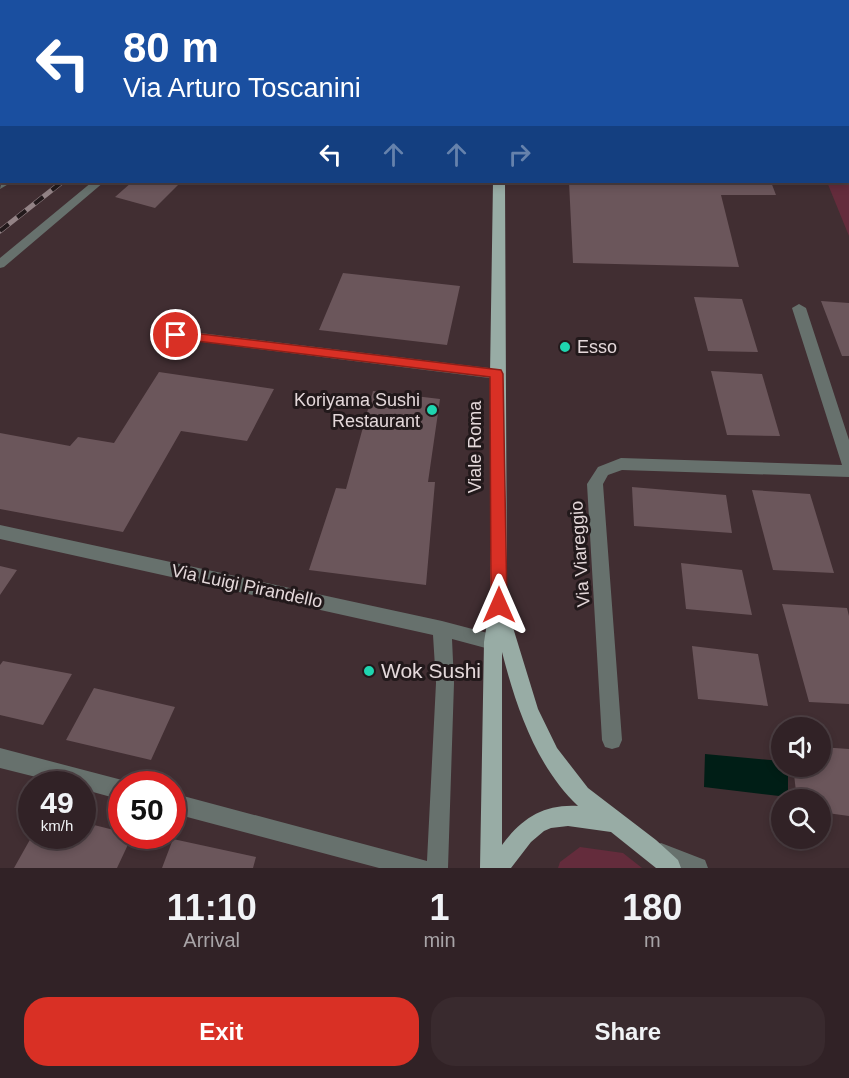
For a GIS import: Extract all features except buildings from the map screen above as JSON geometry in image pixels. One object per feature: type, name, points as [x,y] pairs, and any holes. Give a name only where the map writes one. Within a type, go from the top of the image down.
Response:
[{"type":"main road","name":"Viale Roma","points":[[491,868],[493,642],[499,605],[496,374],[499,183]]},
{"type":"main road","name":"Viale Roma","points":[[499,605],[520,686],[548,751],[581,795],[656,850],[670,868]]},
{"type":"main road","name":"Viale Roma","points":[[498,868],[515,844],[543,820],[576,815],[616,822]]},
{"type":"street","points":[[0,264],[97,183]]},
{"type":"street","points":[[799,308],[849,464]]},
{"type":"street","points":[[176,335],[496,374]]},
{"type":"street","name":"Via Viareggio","points":[[612,740],[595,484],[603,471],[621,464],[849,471]]},
{"type":"street","name":"Via Luigi Pirandello","points":[[0,532],[493,642]]},
{"type":"street","points":[[437,868],[445,683],[442,629]]},
{"type":"street","points":[[0,758],[108,786]]},
{"type":"street","points":[[186,807],[419,868]]},
{"type":"street","points":[[656,850],[697,868]]},
{"type":"shaded area","points":[[827,183],[849,183],[849,236]]},
{"type":"shaded area","points":[[705,754],[771,760],[771,777],[788,777],[788,789],[771,789],[771,795],[704,787]]},
{"type":"shaded area","points":[[580,847],[623,853],[642,868],[558,868],[560,862]]},
{"type":"railway","points":[[0,231],[61,183]]},
{"type":"place","name":"Esso","points":[[565,347]]},
{"type":"place","name":"Koriyama Sushi Restaurant","points":[[432,410]]},
{"type":"place","name":"Wok Sushi","points":[[369,671]]},
{"type":"route","points":[[176,335],[496,374],[499,605]]}]
